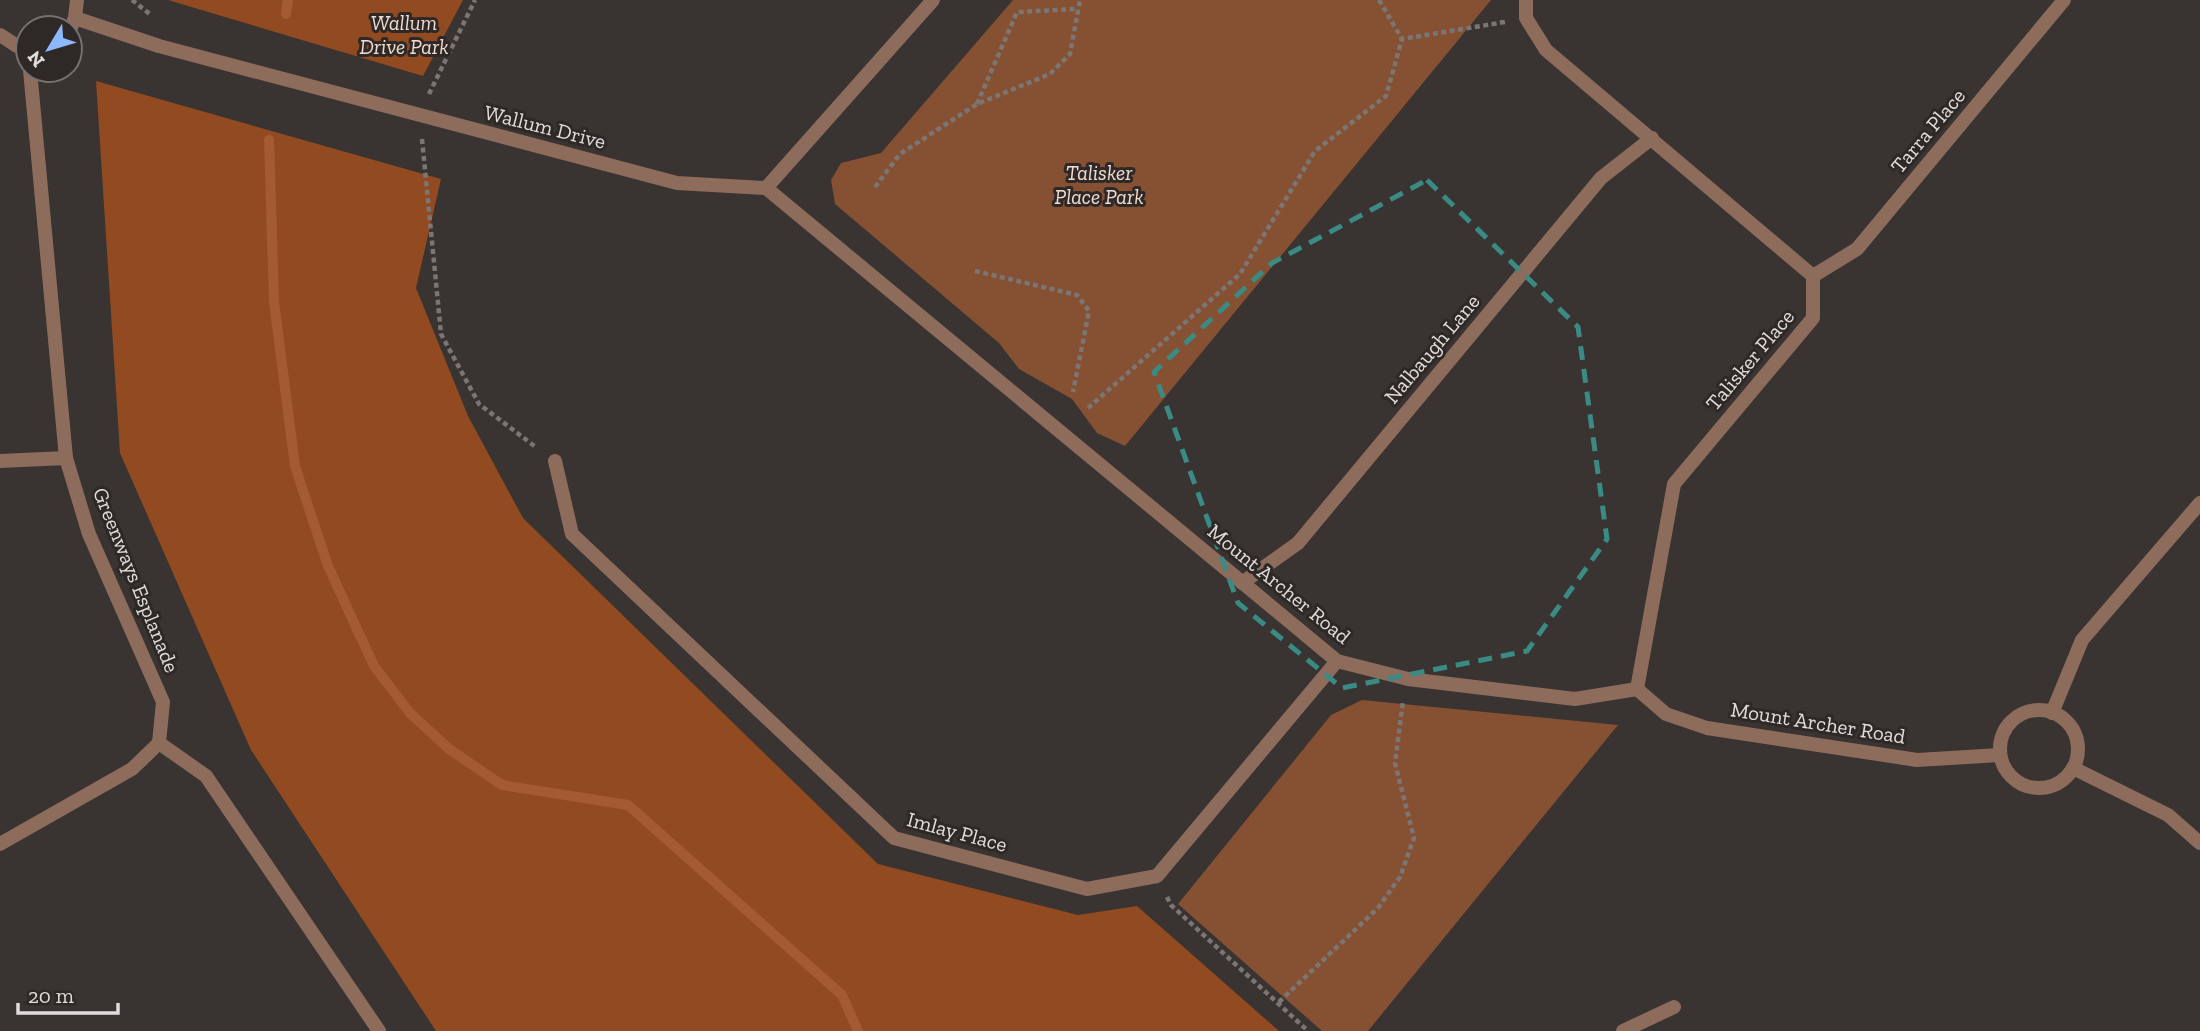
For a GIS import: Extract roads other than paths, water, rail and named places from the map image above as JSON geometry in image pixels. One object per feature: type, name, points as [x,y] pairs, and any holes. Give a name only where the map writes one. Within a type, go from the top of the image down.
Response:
[{"type":"street","points":[[766,188],[933,0]]},
{"type":"street","points":[[1526,0],[1526,18],[1546,50],[1813,275]]},
{"type":"street","name":"Tarra Place","points":[[1813,275],[1857,249],[2064,0]]},
{"type":"street","name":"Wallum Drive","points":[[84,27],[335,90],[487,135],[677,183],[766,188]]},
{"type":"street","name":"Greenways Esplanade","points":[[31,84],[66,458],[89,534],[163,702],[159,743]]},
{"type":"street","name":"Nalbaugh Lane","points":[[1242,583],[1298,543],[1601,178],[1651,138]]},
{"type":"street","name":"Mount Archer Road","points":[[766,188],[1337,661],[1408,679],[1575,699],[1637,689],[1666,713],[1707,727],[1917,760],[2000,755]]},
{"type":"street","name":"Talisker Place","points":[[1637,689],[1674,484],[1813,318],[1813,275]]},
{"type":"street","points":[[0,461],[66,458]]},
{"type":"street","name":"Imlay Place","points":[[555,461],[572,534],[894,838],[1087,889],[1157,876],[1337,661]]},
{"type":"street","points":[[2052,713],[2082,640],[2200,503]]},
{"type":"street","points":[[2032,711],[2052,713],[2067,723],[2074,734],[2077,747],[2073,768],[2062,781],[2038,788],[2013,779],[2000,755],[2000,744],[2010,722],[2032,711]]},
{"type":"street","points":[[0,845],[132,769],[159,743],[206,776],[379,1031]]},
{"type":"street","points":[[2073,768],[2168,816],[2200,843]]},
{"type":"street","points":[[1623,1031],[1674,1007]]},
{"type":"waterway","points":[[286,14],[288,0]]},
{"type":"waterway","points":[[269,140],[274,302],[295,466],[328,566],[374,666],[410,713],[449,749],[502,785],[628,805],[842,995],[858,1031]]},
{"type":"park label","name":"Wallum Drive Park","points":[[404,35]]},
{"type":"park label","name":"Talisker Place Park","points":[[1099,185]]}]
